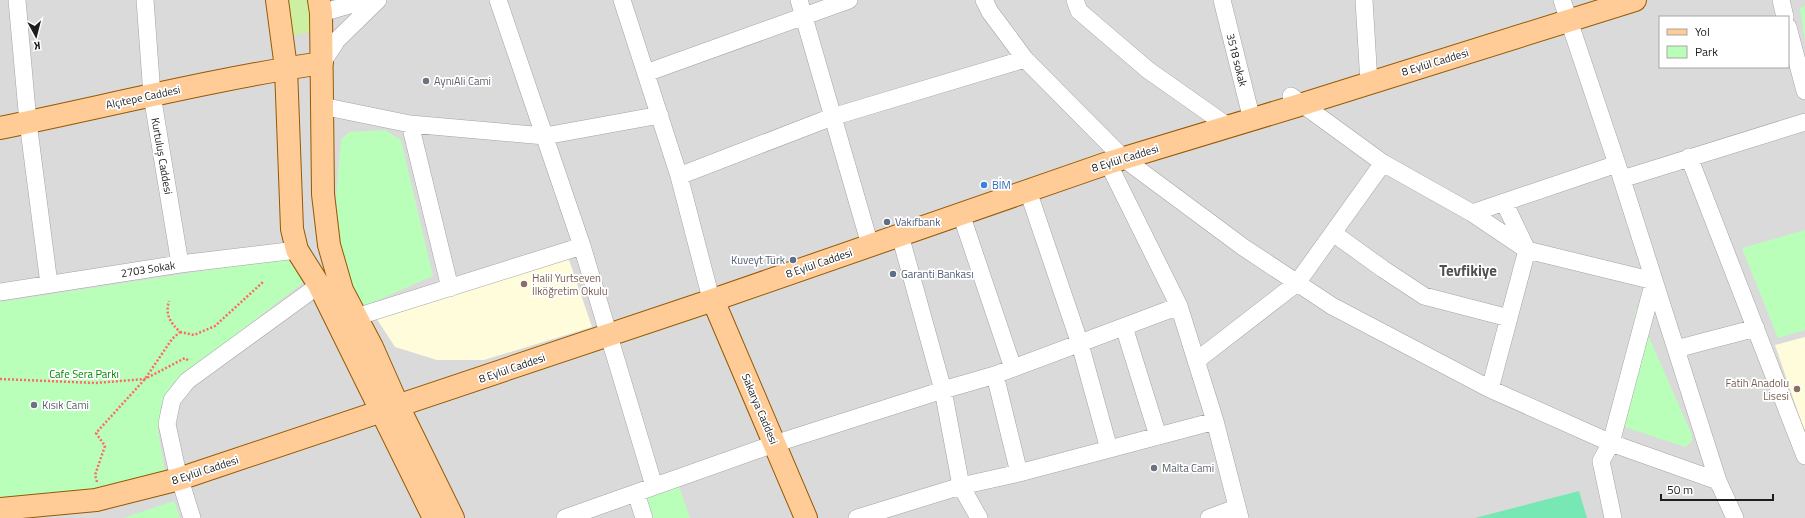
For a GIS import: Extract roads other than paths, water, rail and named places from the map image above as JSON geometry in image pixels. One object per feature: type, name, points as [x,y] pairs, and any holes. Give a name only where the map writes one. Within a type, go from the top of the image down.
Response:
[{"type":"main road","points":[[277,0],[286,68],[292,229],[297,250],[319,285],[453,518]]},
{"type":"main road","points":[[1565,10],[1595,0]]},
{"type":"main road","name":"8 Eylül Caddesi","points":[[0,509],[53,511],[96,500],[608,330],[869,241],[900,235],[1028,191],[1115,157],[1368,77],[1565,10],[1635,0]]},
{"type":"main road","points":[[320,7],[323,194],[329,245],[342,290],[372,347],[387,404],[434,518]]},
{"type":"main road","name":"Alçıtepe Caddesi","points":[[0,128],[152,95],[286,68],[322,63]]},
{"type":"main road","points":[[869,241],[1115,157]]},
{"type":"main road","points":[[297,250],[329,245]]},
{"type":"main road","name":"Sakarya Caddesi","points":[[711,295],[806,518]]},
{"type":"main road","points":[[0,501],[100,492],[178,474]]},
{"type":"street","points":[[17,0],[28,122],[49,284]]},
{"type":"street","name":"Kurtuluş Caddesi","points":[[145,0],[152,95],[180,264]]},
{"type":"street","points":[[320,7],[367,0]]},
{"type":"street","points":[[322,63],[337,40],[378,0]]},
{"type":"street","points":[[498,0],[582,246],[654,486]]},
{"type":"street","points":[[622,0],[679,176],[711,295]]},
{"type":"street","points":[[646,73],[802,8],[849,0]]},
{"type":"street","points":[[984,0],[990,12],[1025,59],[1115,157],[1243,247],[1332,306],[1490,389],[1611,444],[1718,481]]},
{"type":"street","points":[[1075,0],[1080,11],[1148,70],[1224,123]]},
{"type":"street","name":"3518 sokak","points":[[1222,0],[1251,114]]},
{"type":"street","points":[[1364,0],[1368,77]]},
{"type":"street","points":[[1781,0],[1785,16]]},
{"type":"street","points":[[802,8],[832,117],[869,241]]},
{"type":"street","points":[[1565,10],[1619,171],[1718,481],[1736,518]]},
{"type":"street","points":[[1789,31],[1805,91]]},
{"type":"street","points":[[679,176],[832,117],[1025,59]]},
{"type":"street","points":[[1297,100],[1383,163],[1472,213],[1527,250],[1654,281]]},
{"type":"street","points":[[322,106],[410,124],[545,136],[660,115]]},
{"type":"street","points":[[1472,213],[1504,202],[1619,171],[1689,157],[1805,122]]},
{"type":"street","points":[[410,124],[450,288]]},
{"type":"street","points":[[1115,157],[1179,306],[1215,421],[1238,513],[1209,518]]},
{"type":"street","points":[[1689,157],[1805,456]]},
{"type":"street","points":[[1196,361],[1297,283],[1383,163]]},
{"type":"street","points":[[1028,191],[1080,344],[1108,449]]},
{"type":"street","points":[[1490,389],[1527,250],[1504,202]]},
{"type":"street","points":[[961,214],[1013,368]]},
{"type":"street","points":[[1333,233],[1382,269],[1424,296],[1508,318]]},
{"type":"street","points":[[900,235],[943,390],[961,486],[979,518]]},
{"type":"street","points":[[356,317],[582,246]]},
{"type":"street","name":"2703 Sokak","points":[[0,292],[180,264],[297,250]]},
{"type":"street","points":[[1613,518],[1601,461],[1611,444],[1654,281]]},
{"type":"street","points":[[192,518],[178,474],[167,424],[172,400],[187,381],[319,285]]},
{"type":"street","points":[[565,518],[774,444],[995,375],[1179,306]]},
{"type":"street","points":[[1124,327],[1158,436]]},
{"type":"street","points":[[1676,349],[1756,328]]},
{"type":"street","points":[[995,375],[1019,473]]},
{"type":"street","points":[[857,518],[961,486],[1019,473],[1215,421]]},
{"type":"street","points":[[636,493],[644,518]]},
{"type":"place","name":"AynıAli Cami","points":[[426,81]]},
{"type":"place","name":"BİM","points":[[984,185]]},
{"type":"place","name":"Vakıfbank","points":[[887,222]]},
{"type":"place","name":"Kuveyt Türk","points":[[793,260]]},
{"type":"place","name":"Garanti Bankası","points":[[893,274]]},
{"type":"place","name":"Halil Yurtseven İlköğretim Okulu","points":[[524,284]]},
{"type":"place","name":"Fatih Anadolu Lisesi","points":[[1797,389]]},
{"type":"place","name":"Kısık Cami","points":[[34,405]]},
{"type":"place","name":"Malta Cami","points":[[1154,468]]},
{"type":"district","name":"Tevfikiye","points":[[1468,270]]},
{"type":"park label","name":"Cafe Sera Parkı","points":[[84,374]]}]
